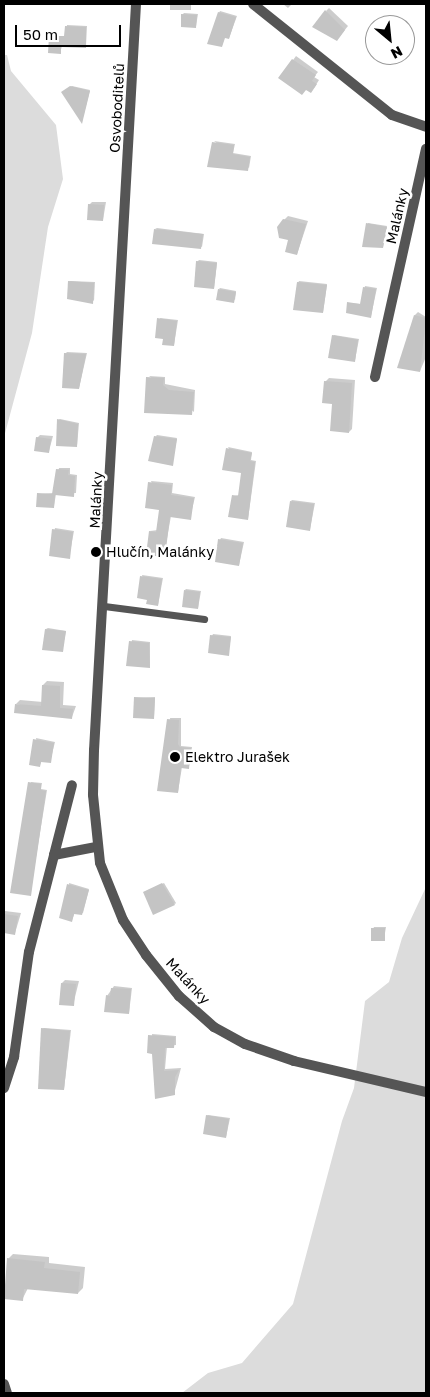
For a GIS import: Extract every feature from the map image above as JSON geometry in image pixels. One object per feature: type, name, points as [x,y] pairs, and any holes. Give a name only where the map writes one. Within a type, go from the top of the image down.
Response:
[{"type":"street","name":"Osvoboditelů","points":[[126,214],[136,4]]},
{"type":"street","points":[[253,4],[392,114],[426,127]]},
{"type":"street","name":"Malánky","points":[[374,377],[426,149]]},
{"type":"street","name":"Malánky","points":[[126,214],[92,795],[96,847],[122,920],[146,955],[179,996],[214,1027],[246,1044],[322,1068],[426,1092]]},
{"type":"street","points":[[4,1088],[14,1057],[29,952],[72,786]]},
{"type":"street","points":[[54,855],[96,847]]},
{"type":"street","points":[[4,1384],[7,1393]]},
{"type":"lane","points":[[104,606],[204,619]]},
{"type":"shaded area","points":[[4,55],[7,55],[11,71],[56,125],[63,179],[48,227],[32,333],[4,437]]},
{"type":"shaded area","points":[[426,887],[426,1393],[182,1393],[208,1373],[242,1363],[293,1304],[342,1121],[354,1088],[365,1001],[389,982],[402,938]]},
{"type":"building","points":[[325,10],[345,30],[337,41],[312,27]]},
{"type":"building","points":[[218,12],[236,17],[229,39],[225,38],[222,47],[207,44]]},
{"type":"building","points":[[181,14],[197,15],[196,28],[181,27]]},
{"type":"building","points":[[65,26],[86,27],[86,48],[61,47],[61,54],[48,53],[49,36],[64,36]]},
{"type":"building","points":[[292,59],[316,75],[312,81],[317,84],[311,93],[306,90],[302,95],[278,78]]},
{"type":"building","points":[[70,86],[90,91],[82,124],[61,92]]},
{"type":"building","points":[[212,142],[234,145],[233,154],[250,157],[248,171],[207,167]]},
{"type":"building","points":[[88,204],[104,205],[103,221],[87,220]]},
{"type":"building","points":[[283,219],[306,224],[297,255],[285,252],[288,240],[279,238],[277,227]]},
{"type":"building","points":[[366,223],[387,227],[383,248],[362,247]]},
{"type":"building","points":[[154,229],[203,234],[201,249],[152,244]]},
{"type":"building","points":[[196,261],[217,263],[214,289],[194,287]]},
{"type":"building","points":[[68,281],[94,283],[93,304],[67,299]]},
{"type":"building","points":[[297,282],[327,285],[323,313],[293,310]]},
{"type":"building","points":[[363,287],[376,289],[371,318],[346,313],[347,302],[360,304]]},
{"type":"building","points":[[218,289],[236,292],[234,303],[216,300]]},
{"type":"building","points":[[414,315],[426,318],[420,372],[397,368]]},
{"type":"building","points":[[157,318],[177,321],[174,346],[162,345],[163,339],[155,338]]},
{"type":"building","points":[[332,335],[358,340],[355,362],[328,358]]},
{"type":"building","points":[[64,353],[86,354],[79,389],[62,388]]},
{"type":"building","points":[[146,377],[164,378],[163,385],[169,390],[194,392],[192,415],[144,413]]},
{"type":"building","points":[[324,381],[352,383],[349,433],[330,431],[332,404],[322,403]]},
{"type":"building","points":[[57,419],[78,424],[77,447],[56,446]]},
{"type":"building","points":[[154,436],[177,439],[173,466],[148,461]]},
{"type":"building","points":[[36,437],[51,439],[49,453],[34,451]]},
{"type":"building","points":[[226,448],[252,453],[250,461],[255,462],[248,520],[228,517],[232,495],[238,496],[241,473],[222,470]]},
{"type":"building","points":[[56,469],[69,470],[68,475],[75,476],[74,497],[55,495],[54,508],[36,507],[37,493],[52,494]]},
{"type":"building","points":[[148,482],[172,485],[171,495],[194,498],[191,520],[170,517],[165,557],[146,555],[149,531],[156,532],[159,510],[145,508]]},
{"type":"building","points":[[290,501],[314,504],[310,531],[286,527]]},
{"type":"building","points":[[52,529],[73,532],[70,559],[49,556]]},
{"type":"building","points":[[218,539],[243,543],[239,566],[215,562]]},
{"type":"building","points":[[140,576],[162,579],[158,606],[146,604],[147,600],[137,598]]},
{"type":"building","points":[[184,590],[200,592],[198,609],[182,607]]},
{"type":"building","points":[[45,629],[66,631],[63,652],[42,650]]},
{"type":"building","points":[[210,635],[231,637],[229,656],[208,653]]},
{"type":"building","points":[[129,641],[149,643],[150,668],[126,666]]},
{"type":"building","points":[[42,685],[60,686],[60,708],[73,709],[72,719],[14,713],[15,704],[41,706]]},
{"type":"building","points":[[134,697],[155,698],[154,719],[133,718]]},
{"type":"building","points":[[167,719],[179,720],[178,744],[180,747],[191,748],[189,769],[181,768],[178,793],[157,791]]},
{"type":"building","points":[[33,739],[54,743],[51,763],[41,762],[40,767],[29,765]]},
{"type":"building","points":[[28,782],[41,784],[41,790],[46,791],[31,896],[10,893]]},
{"type":"building","points":[[162,883],[175,905],[153,915],[143,892]]},
{"type":"building","points":[[67,884],[89,890],[82,915],[74,914],[72,922],[59,918]]},
{"type":"building","points":[[4,914],[18,916],[15,935],[4,933]]},
{"type":"building","points":[[371,928],[385,928],[385,941],[371,941]]},
{"type":"building","points":[[61,983],[76,984],[74,1006],[59,1005]]},
{"type":"building","points":[[111,988],[131,989],[129,1014],[104,1012],[106,995],[110,996]]},
{"type":"building","points":[[41,1028],[70,1031],[64,1090],[38,1089]]},
{"type":"building","points":[[148,1035],[175,1037],[174,1048],[165,1048],[164,1071],[179,1070],[175,1077],[175,1095],[155,1099],[152,1054],[147,1053]]},
{"type":"building","points":[[206,1115],[229,1119],[226,1138],[203,1134]]},
{"type":"building","points":[[7,1258],[45,1262],[44,1268],[80,1272],[78,1294],[24,1289],[23,1301],[4,1299]]},
{"type":"place","name":"Hlučín, Malánky","points":[[96,552]]},
{"type":"place","name":"Elektro Jurašek","points":[[175,757]]}]
